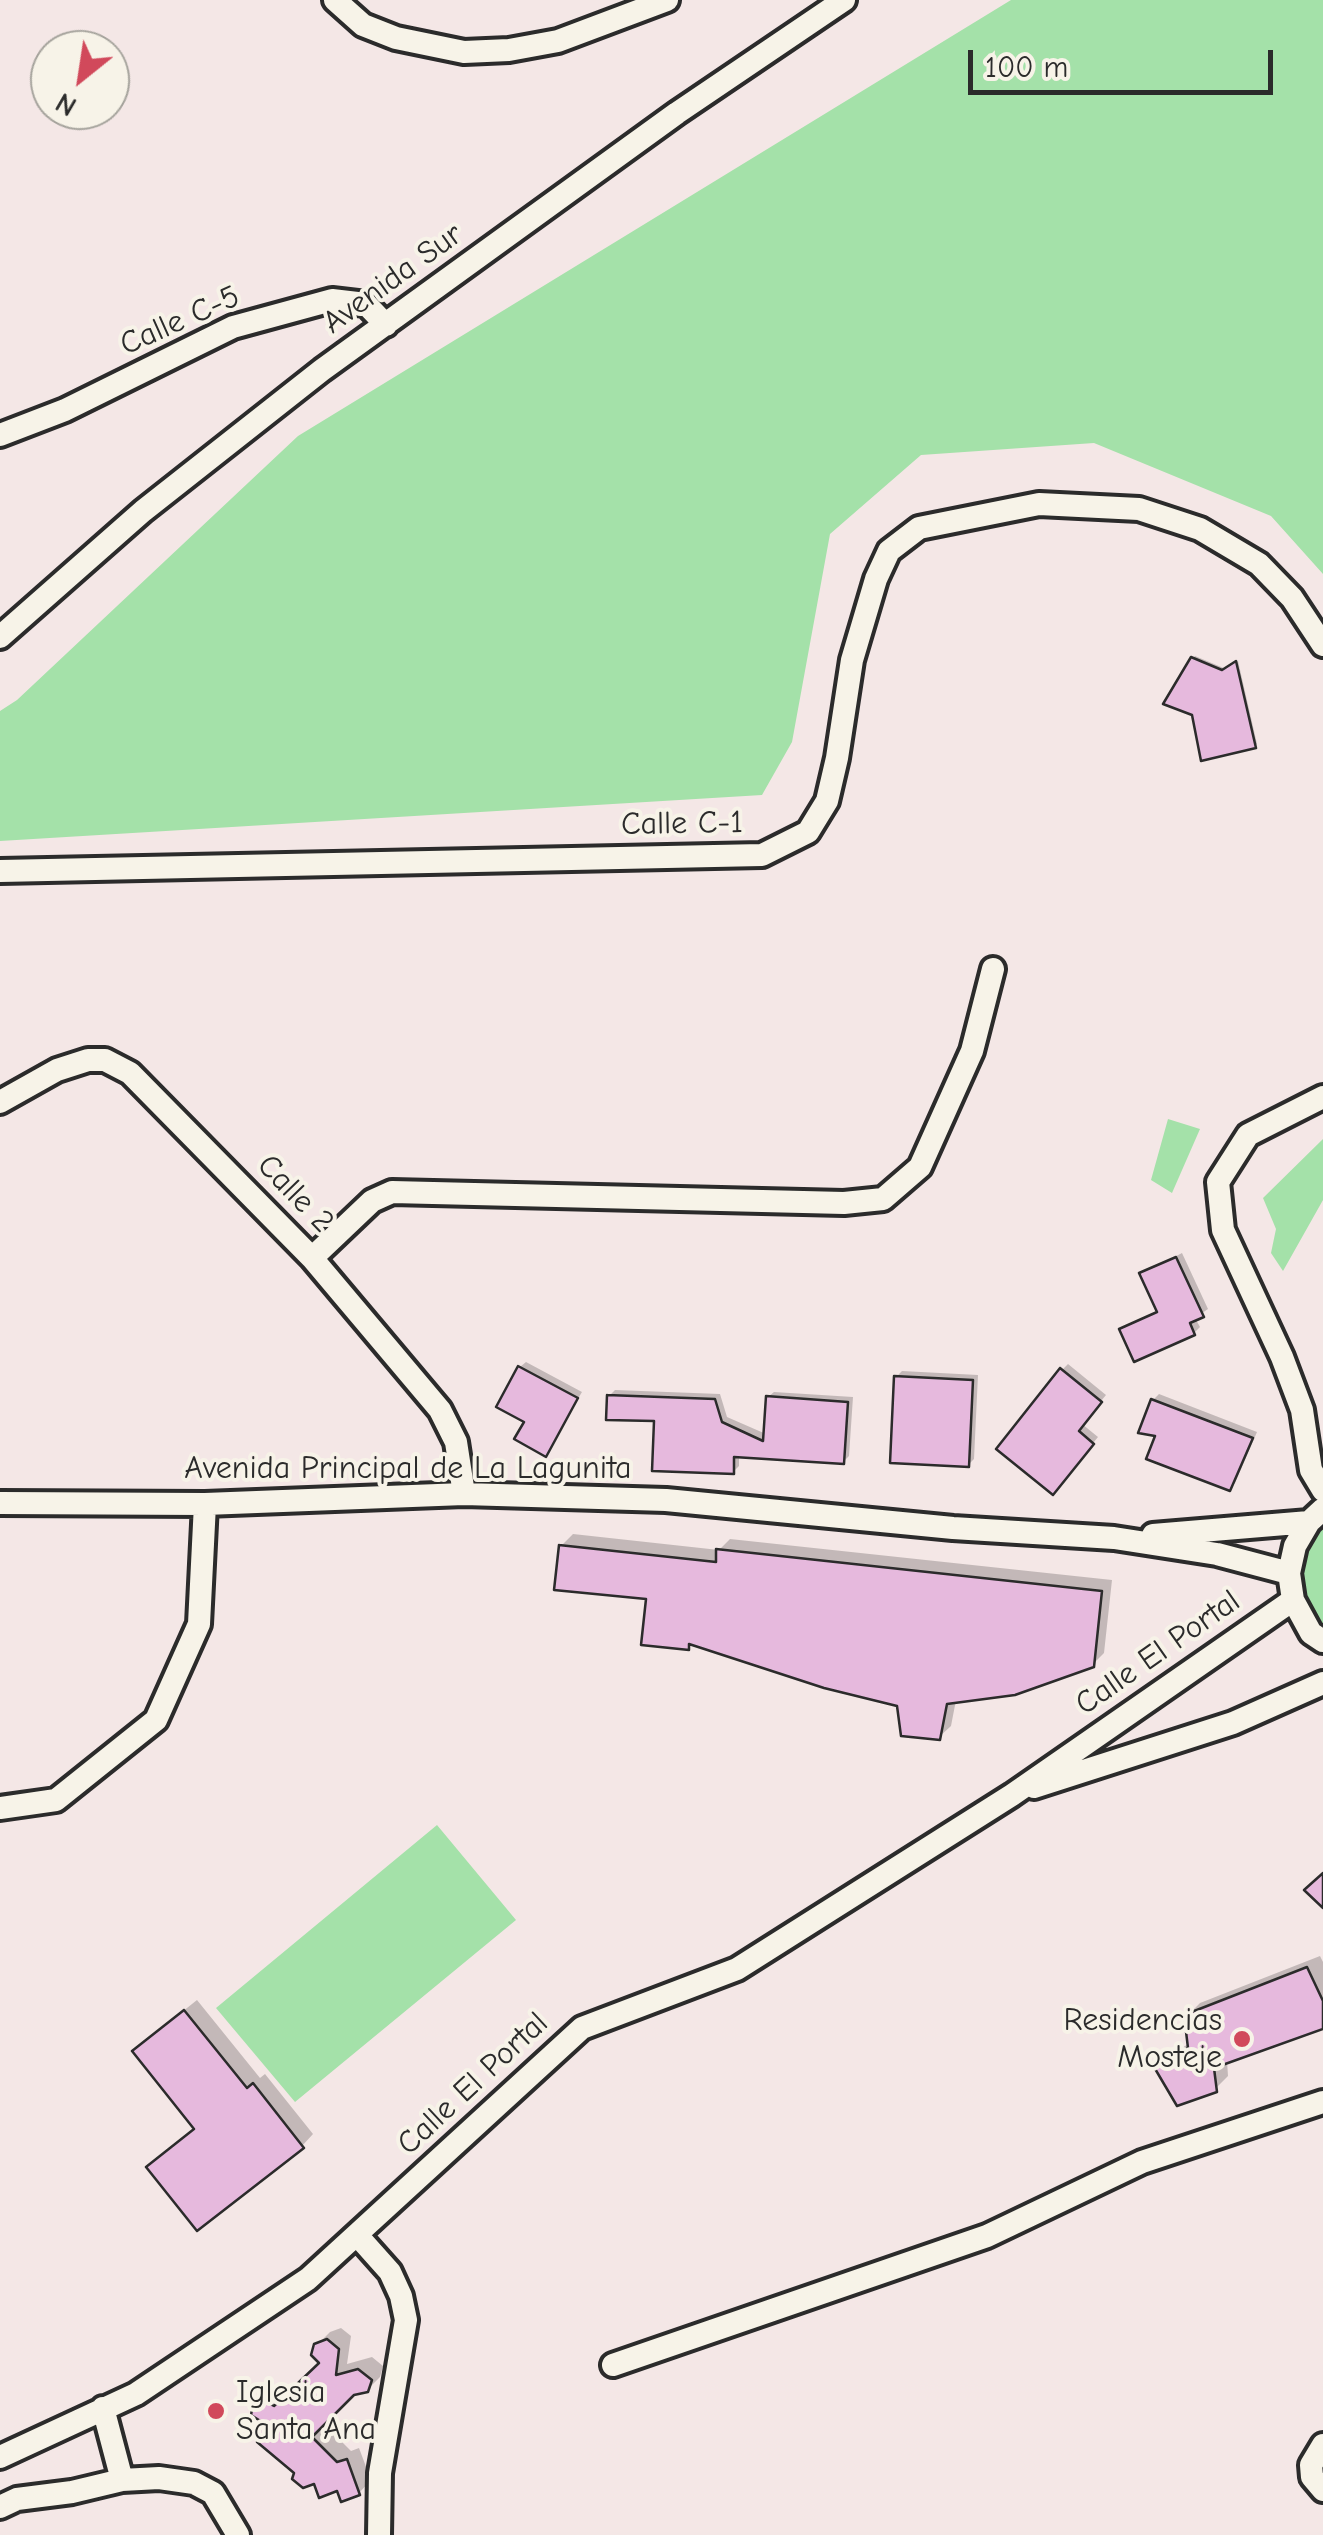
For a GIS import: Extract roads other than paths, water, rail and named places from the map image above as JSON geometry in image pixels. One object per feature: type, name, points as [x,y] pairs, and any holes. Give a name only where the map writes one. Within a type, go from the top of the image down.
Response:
[{"type":"street","points":[[335,0],[363,25],[396,38],[464,52],[509,50],[558,41],[667,0]]},
{"type":"street","name":"Avenida Sur","points":[[0,637],[143,510],[322,370],[677,113],[844,0]]},
{"type":"street","name":"Calle C-5","points":[[0,435],[65,410],[250,322],[332,300],[366,304],[386,325]]},
{"type":"street","name":"Calle C-1","points":[[0,871],[762,855],[808,832],[826,801],[837,758],[852,660],[888,551],[919,528],[1040,504],[1139,509],[1200,529],[1259,564],[1292,598],[1323,645]]},
{"type":"street","points":[[312,1258],[372,1201],[392,1192],[844,1203],[883,1199],[920,1167],[972,1051],[993,969]]},
{"type":"street","name":"Calle 2","points":[[0,1102],[57,1070],[88,1060],[104,1060],[130,1073],[312,1258],[440,1410],[456,1442],[464,1494]]},
{"type":"street","points":[[1323,1097],[1248,1135],[1218,1182],[1223,1230],[1302,1410],[1311,1470],[1323,1490]]},
{"type":"street","name":"Avenida Principal de La Lagunita","points":[[0,1502],[205,1504],[464,1494],[666,1500],[953,1528],[1114,1538],[1217,1554],[1289,1572]]},
{"type":"street","points":[[0,1808],[56,1800],[156,1720],[199,1624],[205,1504]]},
{"type":"street","name":"Avenida Principal de La Lagunita","points":[[1114,1538],[1316,1516]]},
{"type":"street","name":"Avenida Principal de La Lagunita","points":[[1316,1516],[1295,1546],[1289,1572],[1293,1600],[1312,1633],[1323,1640]]},
{"type":"street","name":"Calle El Portal","points":[[0,2457],[136,2394],[308,2280],[582,2028],[737,1970],[1012,1794],[1293,1600]]},
{"type":"street","name":"Calle El Portal","points":[[1012,1794],[1233,1723],[1323,1683]]},
{"type":"street","points":[[613,2365],[987,2236],[1142,2162],[1323,2102]]},
{"type":"street","points":[[358,2235],[390,2272],[406,2320],[380,2473],[379,2535]]},
{"type":"street","points":[[103,2408],[122,2480]]},
{"type":"street","points":[[1323,2445],[1314,2454],[1311,2465],[1312,2477],[1323,2490]]},
{"type":"street","points":[[0,2507],[17,2499],[122,2480],[160,2478],[194,2484],[213,2493],[238,2535]]},
{"type":"place","name":"Residencias Mosteje","points":[[1242,2039]]},
{"type":"place","name":"Iglesia Santa Ana","points":[[216,2411]]}]
